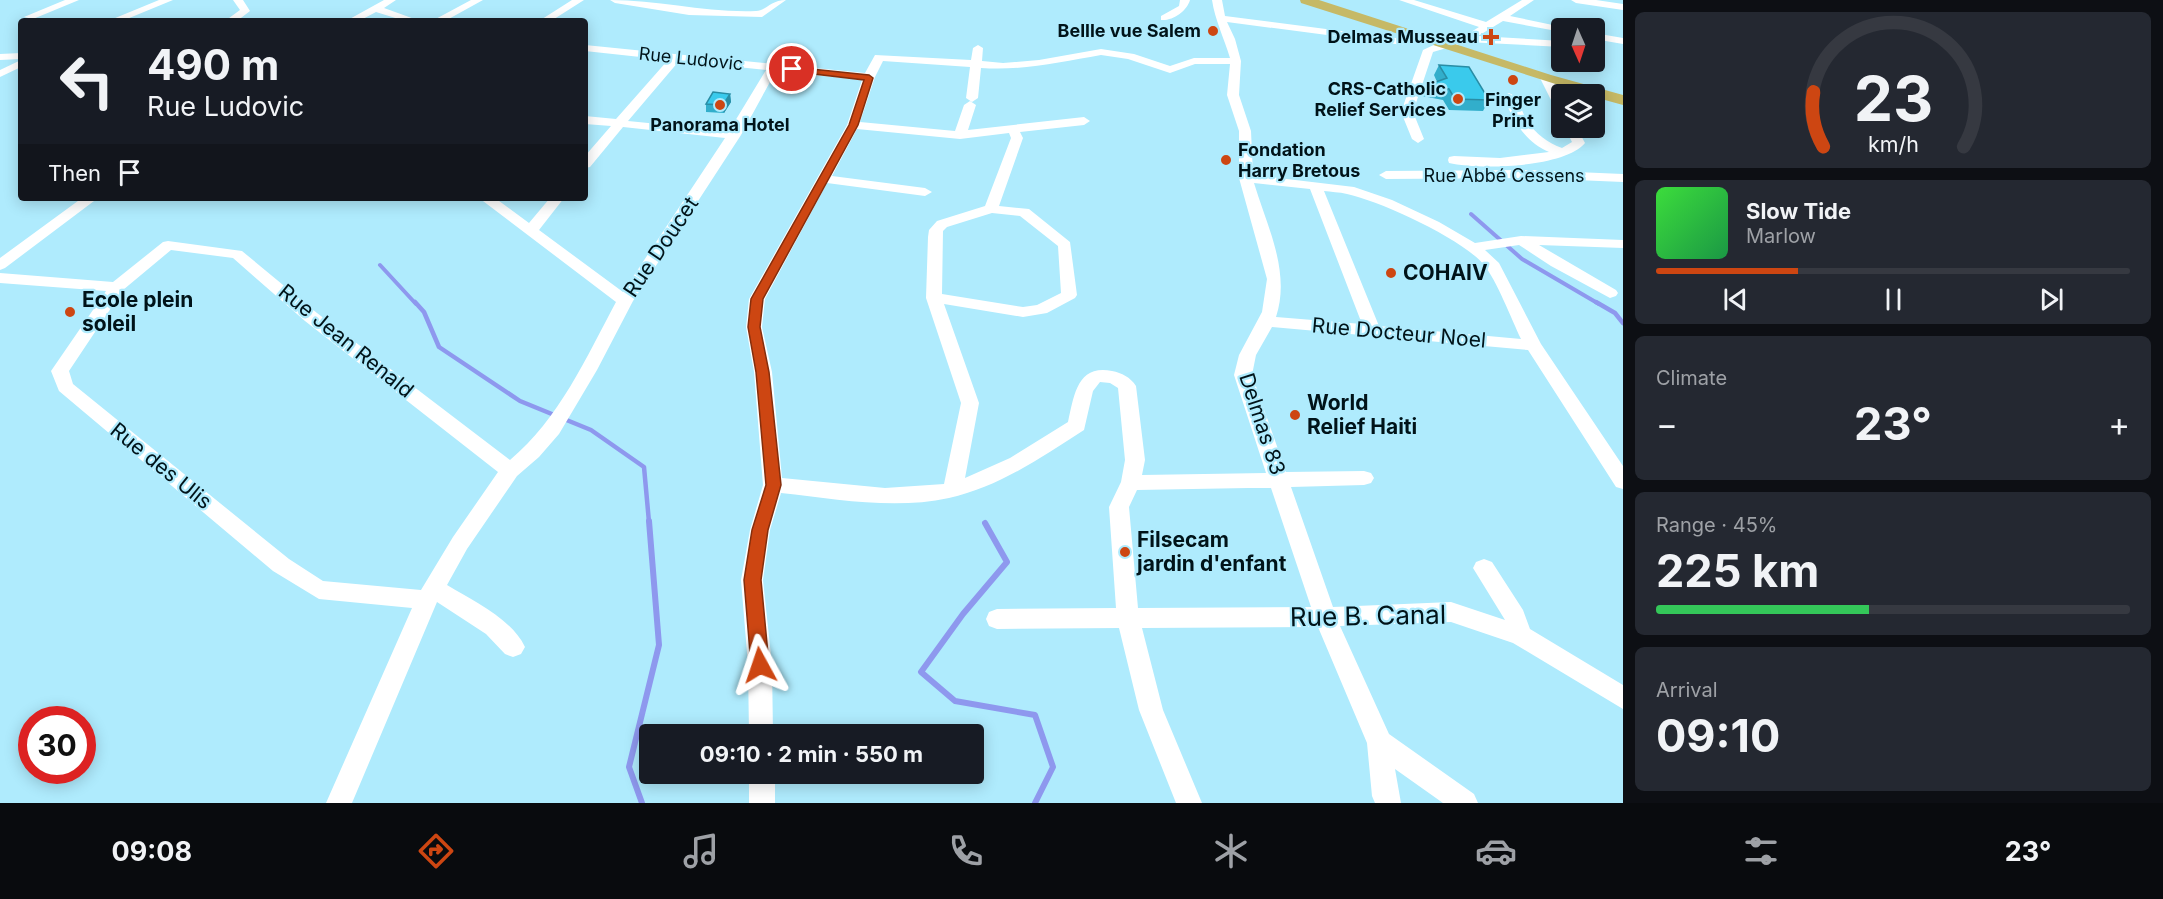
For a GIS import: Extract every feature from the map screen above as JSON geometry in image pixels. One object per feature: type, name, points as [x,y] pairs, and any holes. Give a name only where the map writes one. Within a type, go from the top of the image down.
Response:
[{"type":"main road","points":[[1294,0],[1413,40],[1439,46]]},
{"type":"main road","points":[[1306,0],[1559,84]]},
{"type":"main road","points":[[1546,80],[1623,102]]},
{"type":"main road","points":[[1605,98],[1623,102]]},
{"type":"street","points":[[29,17],[74,0]]},
{"type":"street","points":[[121,18],[168,0]]},
{"type":"street","points":[[234,18],[245,11],[238,0]]},
{"type":"street","points":[[356,18],[391,0]]},
{"type":"street","points":[[443,18],[478,0]]},
{"type":"street","points":[[549,18],[579,0]]},
{"type":"street","points":[[615,0],[688,12],[762,14],[781,0]]},
{"type":"street","points":[[1165,18],[1183,7],[1185,0]]},
{"type":"street","points":[[1404,0],[1487,26]]},
{"type":"street","points":[[1467,39],[1529,0]]},
{"type":"street","points":[[1576,0],[1623,7]]},
{"type":"street","points":[[374,8],[406,18]]},
{"type":"street","points":[[1218,9],[1336,34],[1403,42],[1413,40]]},
{"type":"street","name":"Delmas 83","points":[[1218,9],[1236,61],[1233,95],[1245,132],[1246,178],[1276,285],[1266,321],[1242,366],[1243,375],[1324,617],[1380,743]]},
{"type":"street","points":[[1503,18],[1551,27]]},
{"type":"street","points":[[1605,38],[1623,41]]},
{"type":"street","points":[[1418,138],[1407,112],[1428,50],[1467,39],[1551,43]]},
{"type":"street","points":[[1605,45],[1623,46]]},
{"type":"street","name":"Rue Ludovic","points":[[588,48],[869,78]]},
{"type":"street","points":[[960,135],[971,101],[978,48]]},
{"type":"street","points":[[761,724],[760,665],[752,580],[760,530],[773,485],[763,372],[754,327],[757,299],[854,125],[869,78],[879,57],[975,65],[1039,63],[1101,52],[1130,56],[1170,70],[1194,61],[1236,61]]},
{"type":"street","points":[[0,57],[18,56]]},
{"type":"street","points":[[588,160],[676,57]]},
{"type":"street","points":[[0,74],[18,65]]},
{"type":"street","name":"Rue Doucet","points":[[339,803],[431,594],[471,524],[510,471],[532,452],[552,429],[569,403],[625,301],[735,135],[773,67]]},
{"type":"street","points":[[1546,80],[1551,89]]},
{"type":"street","points":[[1509,96],[1527,133],[1559,153]]},
{"type":"street","points":[[588,120],[735,135]]},
{"type":"street","points":[[854,125],[960,135],[1084,121]]},
{"type":"street","points":[[990,208],[1017,138],[1013,129]]},
{"type":"street","points":[[1454,160],[1476,164],[1559,153],[1575,149],[1579,143],[1576,138]]},
{"type":"street","name":"Rue Abbé Cessens","points":[[1386,175],[1529,174],[1623,177]]},
{"type":"street","points":[[1246,178],[1349,190],[1406,211],[1473,248],[1491,263],[1533,345],[1623,482]]},
{"type":"street","points":[[824,179],[925,192]]},
{"type":"street","points":[[1315,186],[1373,332]]},
{"type":"street","points":[[0,265],[87,201]]},
{"type":"street","points":[[490,201],[625,301]]},
{"type":"street","points":[[531,230],[555,201]]},
{"type":"street","points":[[934,298],[1023,312],[1041,309],[1069,295],[1065,245],[1024,212],[990,208],[942,224],[936,230],[934,298],[970,403],[953,489]]},
{"type":"street","points":[[1473,248],[1521,240],[1623,244]]},
{"type":"street","points":[[1521,240],[1556,263],[1610,293]]},
{"type":"street","name":"Rue des Ulis","points":[[168,245],[117,287],[60,371],[65,387],[305,582],[319,590],[334,593],[431,594]]},
{"type":"street","name":"Rue Jean Renald","points":[[168,245],[237,254],[311,317],[510,471]]},
{"type":"street","points":[[0,278],[117,287]]},
{"type":"street","name":"Rue Docteur Noel","points":[[1266,321],[1533,345]]},
{"type":"street","points":[[773,485],[885,495],[921,494],[953,489],[996,473],[1077,425],[1084,390],[1095,376],[1113,375],[1127,386],[1135,460],[1131,482],[1119,507],[1128,617],[1151,710],[1189,803]]},
{"type":"street","points":[[1131,482],[1226,483],[1279,479],[1364,478]]},
{"type":"street","points":[[1484,568],[1515,617],[1520,635]]},
{"type":"street","points":[[431,594],[494,627],[513,647]]},
{"type":"street","name":"Rue B. Canal","points":[[997,619],[1324,617],[1451,612],[1520,635],[1623,698]]},
{"type":"street","points":[[1380,743],[1385,796],[1388,803]]},
{"type":"street","points":[[1380,743],[1466,803]]},
{"type":"street","points":[[762,784],[762,803]]},
{"type":"building","points":[[1439,65],[1469,67],[1489,100],[1455,99],[1449,89],[1427,85],[1447,78]]},
{"type":"building","points":[[713,92],[730,94],[723,105],[706,104]]},
{"type":"waterway","points":[[1471,214],[1522,259],[1599,304]]},
{"type":"waterway","points":[[380,265],[416,304]]},
{"type":"waterway","points":[[415,302],[424,312],[439,347],[520,401],[591,430],[644,467],[649,522]]},
{"type":"waterway","points":[[1596,302],[1615,313],[1623,323]]},
{"type":"waterway","points":[[642,803],[629,767],[659,645],[649,521]]},
{"type":"waterway","points":[[985,523],[1007,562],[963,614],[921,672],[955,701],[1035,715],[1053,767],[1035,803]]},
{"type":"place","name":"Bellle vue Salem","points":[[1213,31]]},
{"type":"place","name":"Delmas Musseau","points":[[1491,37]]},
{"type":"place","name":"Finger Print","points":[[1513,80]]},
{"type":"place","name":"CRS-Catholic Relief Services","points":[[1458,99]]},
{"type":"place","name":"Panorama Hotel","points":[[720,105]]},
{"type":"place","name":"Fondation Harry Bretous","points":[[1226,160]]},
{"type":"place","name":"COHAIV","points":[[1391,273]]},
{"type":"place","name":"Ecole plein soleil","points":[[70,312]]},
{"type":"place","name":"World Relief Haiti","points":[[1295,415]]},
{"type":"place","name":"Filsecam jardin d'enfant","points":[[1125,552]]},
{"type":"route","points":[[760,665],[752,580],[760,530],[773,485],[763,372],[754,327],[757,299],[854,125],[869,78],[792,69]]}]
